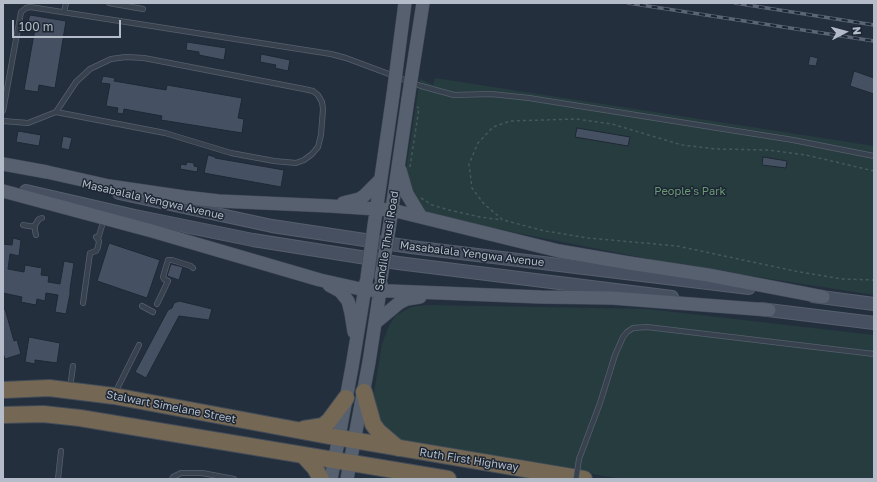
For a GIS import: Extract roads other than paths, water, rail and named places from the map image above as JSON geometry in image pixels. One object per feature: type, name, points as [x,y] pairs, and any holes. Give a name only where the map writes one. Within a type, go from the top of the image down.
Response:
[{"type":"highway","name":"Stalwart Simelane Street","points":[[3,390],[49,388],[114,396],[354,441]]},
{"type":"highway","points":[[364,392],[373,424],[378,431],[398,448]]},
{"type":"highway","points":[[296,430],[323,426],[329,421],[346,398]]},
{"type":"highway","points":[[3,415],[43,414],[80,418],[304,456],[344,468]]},
{"type":"highway","name":"Ruth First Highway","points":[[354,441],[584,479]]},
{"type":"highway","points":[[304,456],[315,468],[321,479]]},
{"type":"highway","name":"Ruth First Highway","points":[[344,468],[407,472],[448,479]]},
{"type":"highway","points":[[380,479],[407,472]]},
{"type":"main road","name":"Sandile Thusi Road","points":[[344,468],[339,438],[366,284],[405,3]]},
{"type":"main road","name":"Sandile Thusi Road","points":[[331,479],[344,468],[354,441],[364,392],[392,210],[405,167],[408,102],[423,3]]},
{"type":"main road","points":[[3,165],[47,172],[109,186],[184,197],[219,201],[392,210],[559,251],[708,275],[822,297]]},
{"type":"main road","name":"Masabalala Yengwa Avenue","points":[[3,165],[156,201],[272,226],[411,247],[874,304]]},
{"type":"main road","points":[[405,167],[407,194],[421,217]]},
{"type":"main road","points":[[330,206],[359,199],[368,193],[380,180]]},
{"type":"main road","name":"Masabalala Yengwa Avenue","points":[[3,186],[135,216],[253,240],[398,263],[609,288],[874,323]]},
{"type":"main road","points":[[3,191],[104,218],[320,280],[463,294],[612,298],[769,310]]},
{"type":"main road","points":[[320,280],[340,292],[348,301],[356,345]]},
{"type":"main road","points":[[375,323],[399,303],[407,299],[463,294]]},
{"type":"lane","points":[[64,12],[66,3]]},
{"type":"lane","points":[[109,3],[143,8]]},
{"type":"lane","points":[[3,111],[21,12],[30,7],[331,54],[346,58],[421,86],[454,95],[491,94],[529,98],[793,140],[874,156]]},
{"type":"lane","points":[[3,121],[28,123],[56,112],[165,133],[231,153],[274,161],[296,163],[304,160],[318,148],[321,135],[323,109],[322,102],[318,95],[313,91],[144,58],[126,57],[111,59],[90,69],[76,82],[56,112]]},
{"type":"lane","points":[[36,235],[34,231],[37,221],[42,218]]},
{"type":"lane","points":[[83,303],[90,252],[96,251],[99,244],[97,238],[104,218]]},
{"type":"lane","points":[[23,225],[35,227]]},
{"type":"lane","points":[[157,304],[168,281],[164,280],[163,277],[168,260],[191,266],[193,268]]},
{"type":"lane","points":[[142,306],[153,312]]},
{"type":"lane","points":[[576,479],[579,459],[596,415],[615,355],[623,337],[633,328],[647,326],[874,354]]},
{"type":"lane","points":[[114,396],[139,344]]},
{"type":"lane","points":[[70,390],[73,366]]},
{"type":"lane","points":[[58,479],[61,451]]},
{"type":"lane","points":[[172,479],[181,473],[202,473],[234,479]]},
{"type":"railway","points":[[628,3],[874,41]]},
{"type":"railway","points":[[735,3],[874,25]]},
{"type":"park label","name":"People's Park","points":[[690,192]]}]
